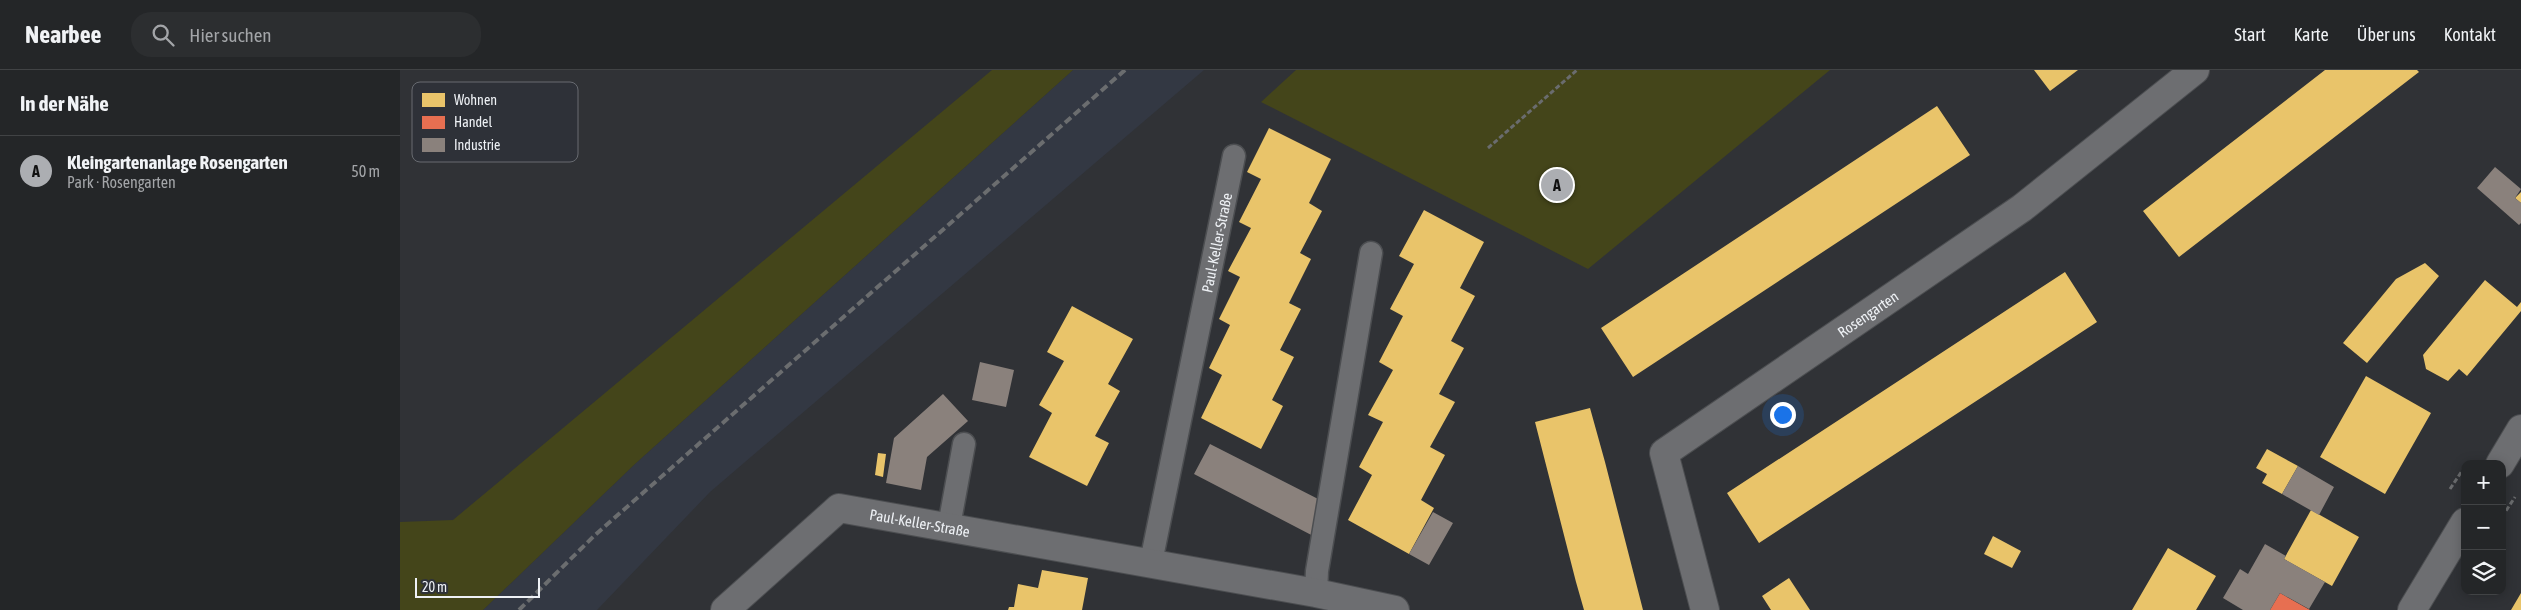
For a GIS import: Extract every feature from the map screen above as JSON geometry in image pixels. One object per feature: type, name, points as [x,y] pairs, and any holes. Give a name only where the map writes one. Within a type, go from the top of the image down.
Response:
[{"type":"street","name":"Rosengarten","points":[[1705,610],[1664,453],[2022,208],[2195,70]]},
{"type":"street","points":[[2502,460],[2521,428]]},
{"type":"street","name":"Paul-Keller-Straße","points":[[725,610],[745,599],[839,508],[1151,562],[1395,610]]},
{"type":"street","points":[[2412,610],[2461,529]]},
{"type":"lane","name":"Paul-Keller-Straße","points":[[1151,562],[1234,156]]},
{"type":"lane","points":[[1316,593],[1318,571],[1371,253]]},
{"type":"lane","points":[[949,526],[964,444]]},
{"type":"path","points":[[1488,148],[1577,70]]},
{"type":"path","points":[[2506,511],[2516,495]]},
{"type":"shaded area","points":[[992,70],[1073,70],[636,463],[483,610],[400,610],[400,522],[453,520]]},
{"type":"shaded area","points":[[1073,70],[1204,70],[710,492],[597,610],[483,610],[636,463]]},
{"type":"shaded area","points":[[1296,70],[1830,70],[1588,269],[1261,102]]},
{"type":"building: Wohnen","points":[[2034,70],[2078,70],[2050,91]]},
{"type":"building: Wohnen","points":[[2325,70],[2417,70],[2419,72],[2179,257],[2143,211]]},
{"type":"building: Wohnen","points":[[1937,106],[1970,155],[1633,377],[1601,328]]},
{"type":"building: Wohnen","points":[[1269,128],[1331,159],[1309,203],[1322,211],[1300,253],[1311,259],[1289,303],[1301,309],[1280,350],[1294,357],[1272,400],[1283,406],[1261,449],[1201,418],[1222,375],[1209,368],[1230,325],[1219,319],[1240,277],[1228,271],[1251,228],[1239,222],[1261,179],[1247,172]]},
{"type":"building: Wohnen","points":[[2521,192],[2521,203],[2515,198]]},
{"type":"building: Wohnen","points":[[1424,210],[1484,242],[1460,288],[1475,296],[1451,341],[1464,348],[1439,394],[1455,402],[1430,447],[1445,455],[1421,500],[1434,508],[1409,554],[1348,520],[1372,475],[1359,467],[1383,422],[1368,415],[1393,370],[1379,362],[1403,316],[1390,309],[1414,264],[1399,256]]},
{"type":"building: Wohnen","points":[[2425,263],[2439,276],[2367,363],[2343,343],[2396,279]]},
{"type":"building: Wohnen","points":[[2065,272],[2097,322],[1759,543],[1727,493]]},
{"type":"building: Wohnen","points":[[2485,280],[2517,307],[2521,302],[2521,311],[2467,376],[2459,369],[2448,381],[2426,369],[2423,355]]},
{"type":"building: Wohnen","points":[[1072,306],[1133,339],[1108,384],[1120,391],[1095,436],[1109,443],[1087,486],[1029,457],[1052,413],[1039,405],[1064,361],[1047,352]]},
{"type":"building: Wohnen","points":[[2366,376],[2431,413],[2385,494],[2320,457]]},
{"type":"building: Wohnen","points":[[1590,408],[1643,610],[1584,610],[1576,582],[1535,422]]},
{"type":"building: Wohnen","points":[[2267,449],[2298,466],[2282,494],[2262,483],[2267,474],[2256,468]]},
{"type":"building: Wohnen","points":[[878,453],[886,454],[883,477],[875,475]]},
{"type":"building: Wohnen","points":[[2311,510],[2359,537],[2332,586],[2284,559]]},
{"type":"building: Wohnen","points":[[1993,536],[2021,551],[2012,568],[1984,554]]},
{"type":"building: Wohnen","points":[[2168,548],[2216,576],[2196,610],[2132,610]]},
{"type":"building: Wohnen","points":[[1042,570],[1088,578],[1082,610],[1008,610],[1009,607],[1014,607],[1018,584],[1038,588]]},
{"type":"building: Wohnen","points":[[1789,578],[1810,610],[1771,610],[1762,596]]},
{"type":"building: Wohnen","points":[[2521,593],[2521,610],[2511,610]]},
{"type":"building: Handel","points":[[2280,593],[2310,610],[2270,610]]},
{"type":"building: Industrie","points":[[2495,167],[2521,189],[2515,198],[2521,203],[2521,223],[2519,225],[2477,188]]},
{"type":"building: Industrie","points":[[980,362],[1014,370],[1006,407],[972,400]]},
{"type":"building: Industrie","points":[[943,394],[968,421],[927,457],[921,490],[886,483],[894,438]]},
{"type":"building: Industrie","points":[[1210,444],[1326,503],[1319,539],[1194,474]]},
{"type":"building: Industrie","points":[[2298,466],[2334,487],[2319,515],[2282,494]]},
{"type":"building: Industrie","points":[[1433,512],[1453,523],[1429,565],[1409,554]]},
{"type":"building: Industrie","points":[[2265,544],[2286,556],[2284,559],[2325,582],[2309,609],[2280,593],[2270,610],[2243,610],[2223,598],[2240,569],[2248,574]]},
{"type":"railway","points":[[519,610],[595,535],[1125,70]]},
{"type":"place","name":"Kleingartenanlage Rosengarten","points":[[1557,185]]}]
